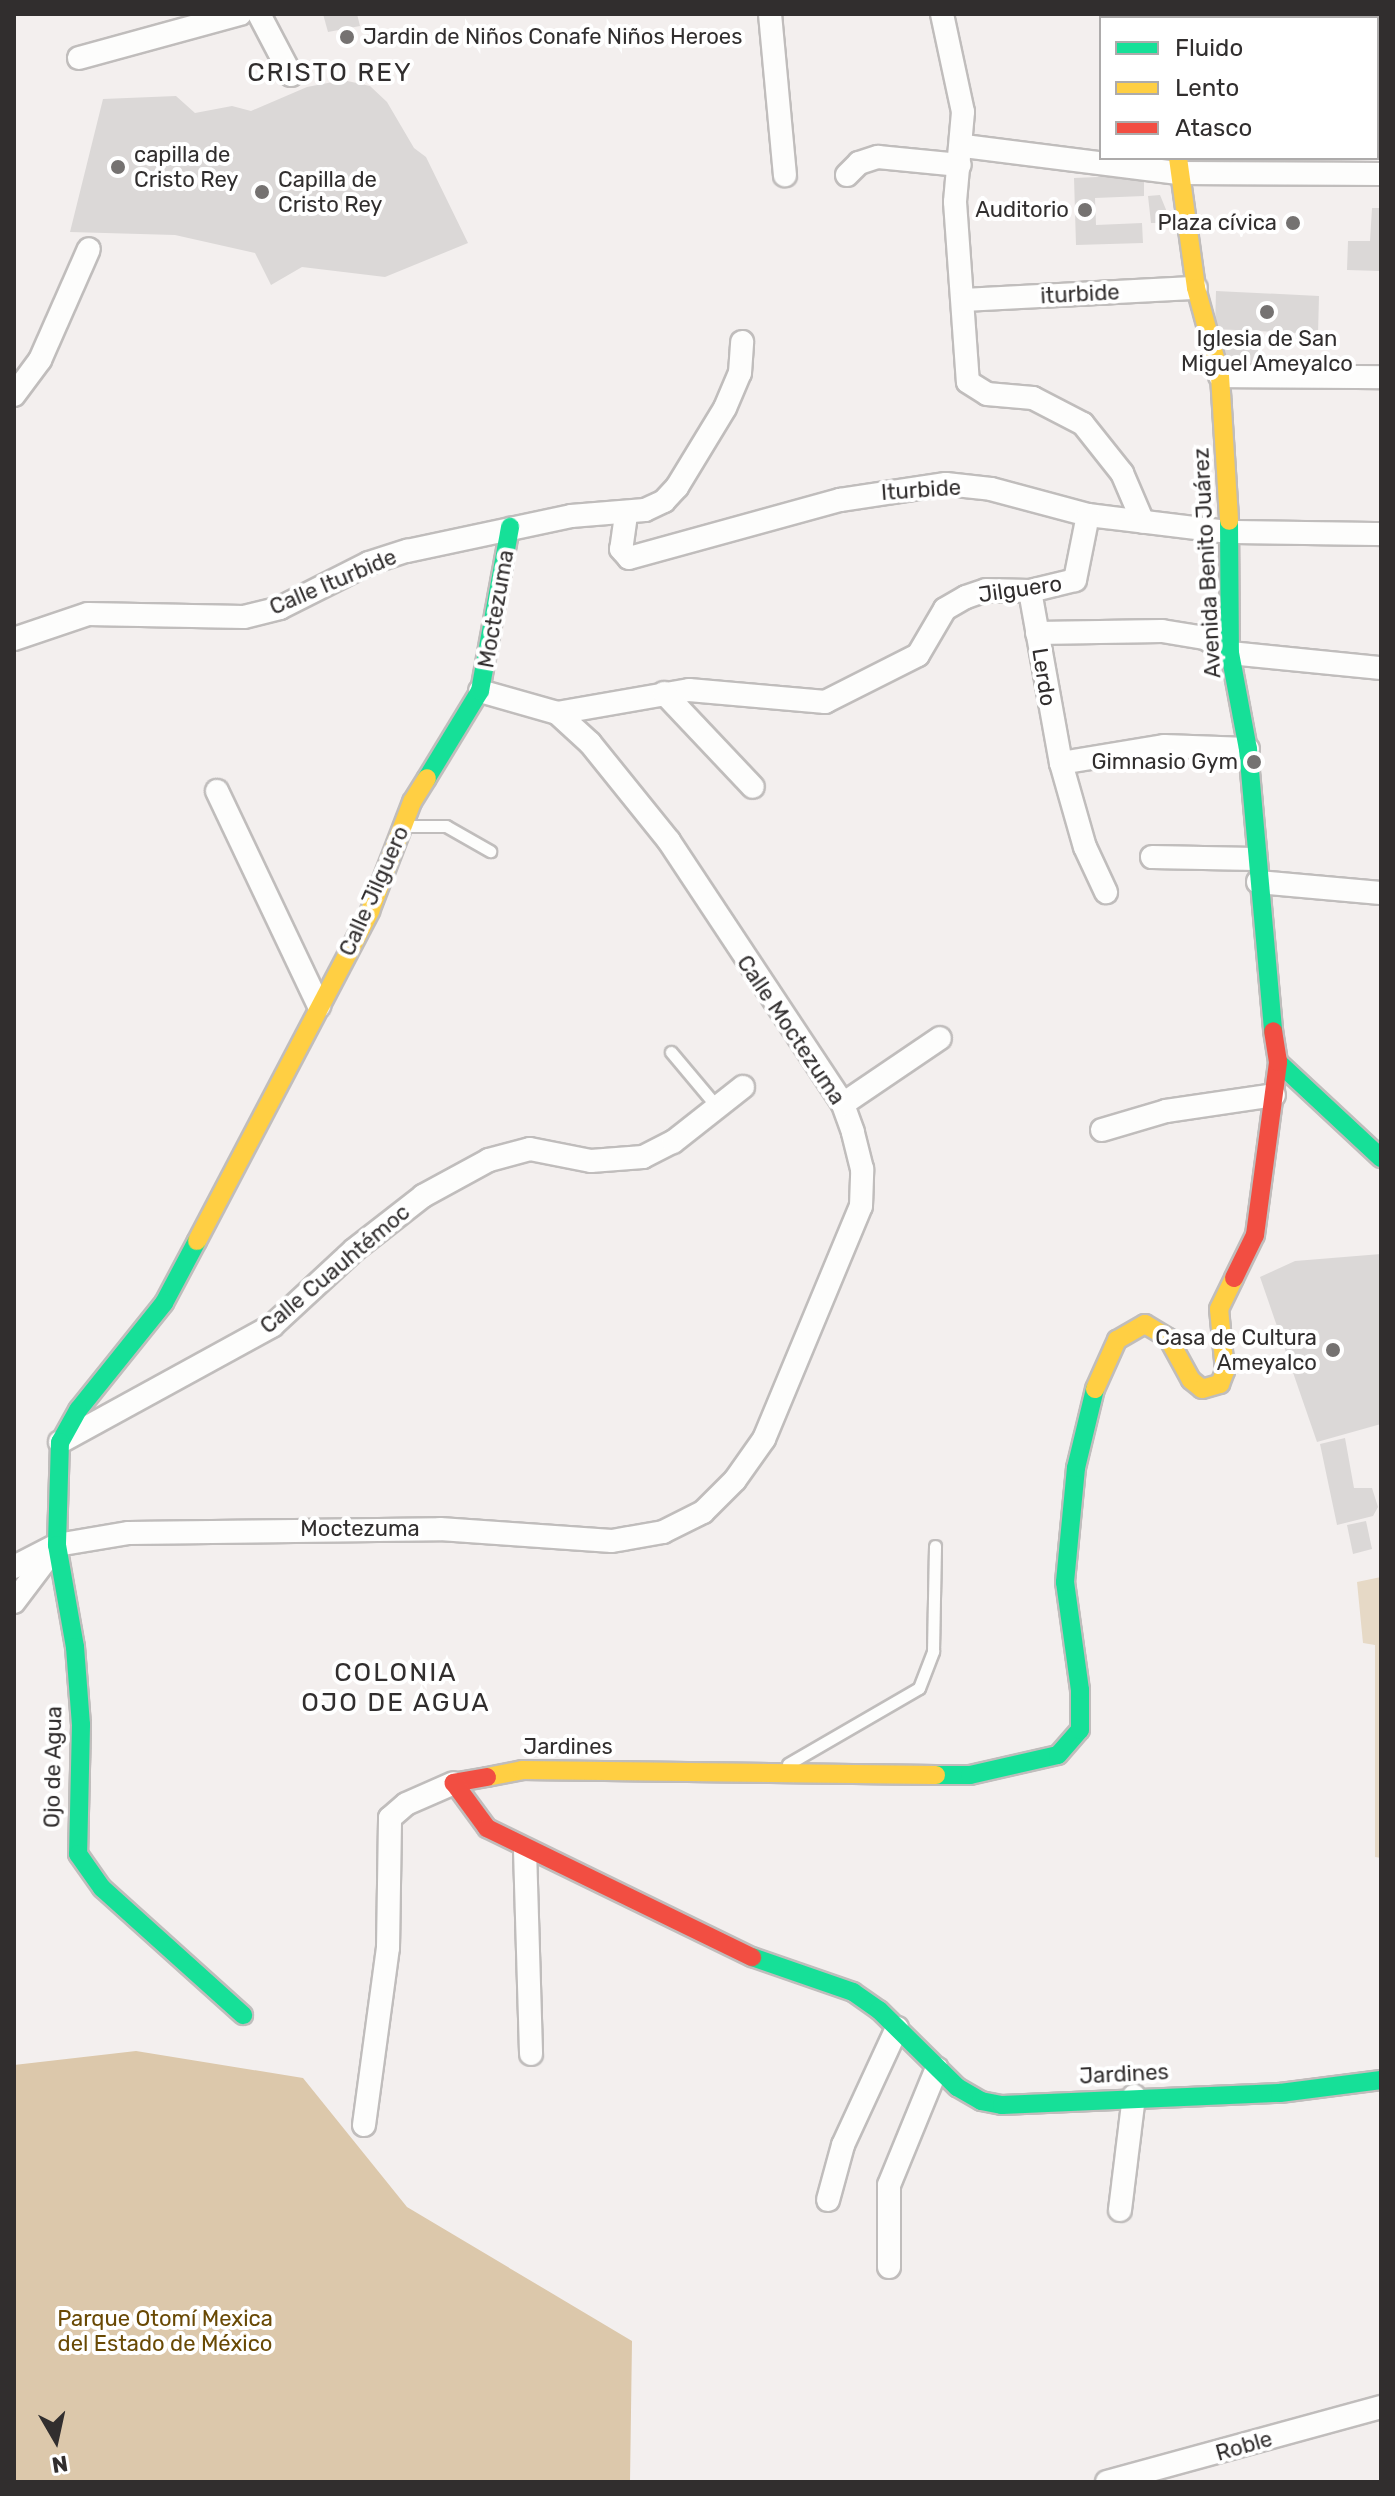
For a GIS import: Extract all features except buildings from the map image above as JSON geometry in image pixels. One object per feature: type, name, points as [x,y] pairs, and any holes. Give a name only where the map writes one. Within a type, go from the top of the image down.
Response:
[{"type":"street","points":[[79,58],[240,14]]},
{"type":"street","points":[[259,14],[291,75]]},
{"type":"street","points":[[770,14],[785,175]]},
{"type":"street","points":[[942,14],[961,101],[962,155],[955,202],[965,300],[968,382],[987,394],[1033,398],[1083,424],[1122,473],[1143,522]]},
{"type":"street","points":[[847,175],[859,163],[878,157],[962,155],[1381,174]]},
{"type":"street","name":"Avenida Benito Juárez","points":[[1178,166],[1196,288],[1220,376],[1229,532],[1230,653],[1248,749],[1256,870],[1266,928],[1265,979],[1278,1062],[1255,1235],[1219,1309]]},
{"type":"street","points":[[14,395],[40,360],[89,249]]},
{"type":"street","name":"iturbide","points":[[965,300],[1196,288]]},
{"type":"street","points":[[510,527],[571,516],[626,515],[664,501],[677,487],[725,408],[740,373],[742,342]]},
{"type":"street","points":[[1220,376],[1381,377]]},
{"type":"street","name":"Iturbide","points":[[626,515],[621,549],[629,558],[840,500],[946,484],[991,489],[1088,515],[1229,532],[1381,534]]},
{"type":"street","name":"Jilguero","points":[[664,693],[717,690],[825,702],[909,662],[925,648],[945,609],[966,597],[986,590],[1030,591],[1075,580],[1088,515]]},
{"type":"street","name":"Calle Iturbide","points":[[14,639],[88,614],[244,617],[280,608],[369,563],[510,527]]},
{"type":"street","name":"Moctezuma","points":[[480,691],[510,527]]},
{"type":"street","name":"Lerdo","points":[[1030,591],[1061,763],[1085,847],[1106,892]]},
{"type":"street","points":[[1037,633],[1162,631],[1205,638],[1230,653],[1381,668]]},
{"type":"street","points":[[480,691],[557,713],[664,693],[753,787]]},
{"type":"street","name":"Calle Jilguero","points":[[57,1545],[60,1442],[78,1410],[164,1303],[370,911],[403,826],[445,741],[480,691]]},
{"type":"street","name":"Calle Moctezuma","points":[[557,713],[611,767],[669,841],[843,1104],[862,1169],[861,1206],[849,1241],[825,1287],[764,1439],[735,1480],[703,1512],[663,1532]]},
{"type":"street","points":[[1061,763],[1164,746],[1248,749]]},
{"type":"street","points":[[217,791],[319,1006]]},
{"type":"street","points":[[1152,857],[1256,870],[1381,893]]},
{"type":"street","points":[[843,1104],[940,1038]]},
{"type":"street","points":[[1278,1062],[1381,1158]]},
{"type":"street","name":"Calle Cuauhtémoc","points":[[60,1442],[272,1326],[412,1205],[489,1160],[530,1149],[620,1162],[673,1142],[743,1087]]},
{"type":"street","points":[[1102,1130],[1166,1111],[1274,1095]]},
{"type":"street","name":"Jardines","points":[[1219,1309],[1225,1371],[1212,1389],[1191,1380],[1168,1338],[1145,1324],[1130,1328],[1117,1340],[1098,1378],[1076,1468],[1065,1582],[1082,1714],[1070,1746],[1058,1755],[970,1775],[522,1770],[454,1783],[487,1828],[525,1850],[735,1951],[853,1992],[897,2028],[937,2068],[981,2101],[1002,2105],[1134,2096],[1280,2093],[1381,2080]]},
{"type":"street","name":"Moctezuma","points":[[14,1567],[57,1545],[129,1533],[303,1528],[440,1529],[612,1541],[663,1532]]},
{"type":"street","points":[[14,1602],[57,1545]]},
{"type":"street","name":"Ojo de Agua","points":[[57,1545],[75,1647],[81,1725],[78,1854],[102,1888],[243,2015]]},
{"type":"street","points":[[364,2125],[388,1948],[390,1818],[406,1804],[454,1783]]},
{"type":"street","points":[[525,1850],[531,2054]]},
{"type":"street","points":[[828,2200],[843,2145],[897,2028]]},
{"type":"street","points":[[889,2267],[889,2185],[937,2068]]},
{"type":"street","points":[[1120,2210],[1134,2096]]},
{"type":"street","name":"Roble","points":[[1107,2482],[1148,2478],[1381,2407]]},
{"type":"lane","points":[[403,826],[446,826],[490,851]]},
{"type":"lane","points":[[671,1052],[719,1108]]},
{"type":"lane","points":[[766,1775],[901,1703],[919,1688],[933,1651],[935,1546]]},
{"type":"shaded area","points":[[1381,1577],[1381,1858],[1375,1857],[1375,1645],[1363,1643],[1357,1582]]},
{"type":"green space","name":"Parque Otomí Mexica del Estado de México","points":[[136,2051],[303,2078],[407,2207],[632,2341],[630,2482],[14,2482],[14,2065]]},
{"type":"traffic: fast","points":[[1229,521],[1230,653],[1248,749],[1273,1031]]},
{"type":"traffic: fast","points":[[427,778],[480,691],[510,527]]},
{"type":"traffic: fast","points":[[1278,1062],[1381,1158]]},
{"type":"traffic: fast","points":[[197,1241],[164,1303],[78,1410],[60,1442],[57,1545],[75,1647],[81,1725],[78,1854],[102,1888],[243,2015]]},
{"type":"traffic: fast","points":[[936,1775],[970,1775],[1058,1755],[1080,1730],[1080,1690],[1065,1582],[1076,1468],[1095,1389]]},
{"type":"traffic: fast","points":[[752,1957],[853,1992],[879,2010],[957,2087],[981,2101],[1002,2105],[1280,2093],[1381,2080]]},
{"type":"traffic: slow","points":[[1178,160],[1196,288],[1220,376],[1229,521]]},
{"type":"traffic: slow","points":[[197,1241],[370,911],[412,802],[427,778]]},
{"type":"traffic: slow","points":[[1095,1389],[1117,1340],[1145,1324],[1168,1338],[1191,1380],[1202,1389],[1220,1384],[1225,1371],[1219,1309],[1234,1278]]},
{"type":"traffic: slow","points":[[487,1777],[522,1770],[936,1775]]},
{"type":"traffic: jam","points":[[1234,1278],[1255,1235],[1278,1062],[1273,1031]]},
{"type":"traffic: jam","points":[[487,1777],[454,1783],[487,1828],[752,1957]]},
{"type":"place","name":"Jardin de Niños Conafe Niños Heroes","points":[[347,37]]},
{"type":"place","name":"capilla de Cristo Rey","points":[[118,167]]},
{"type":"place","name":"Capilla de Cristo Rey","points":[[262,192]]},
{"type":"place","name":"Auditorio","points":[[1085,210]]},
{"type":"place","name":"Plaza cívica","points":[[1293,223]]},
{"type":"place","name":"Iglesia de San Miguel Ameyalco","points":[[1267,312]]},
{"type":"place","name":"Gimnasio Gym","points":[[1254,762]]},
{"type":"place","name":"Casa de Cultura Ameyalco","points":[[1333,1350]]},
{"type":"district","name":"CRISTO REY","points":[[330,73]]},
{"type":"district","name":"COLONIA OJO DE AGUA","points":[[396,1688]]}]
